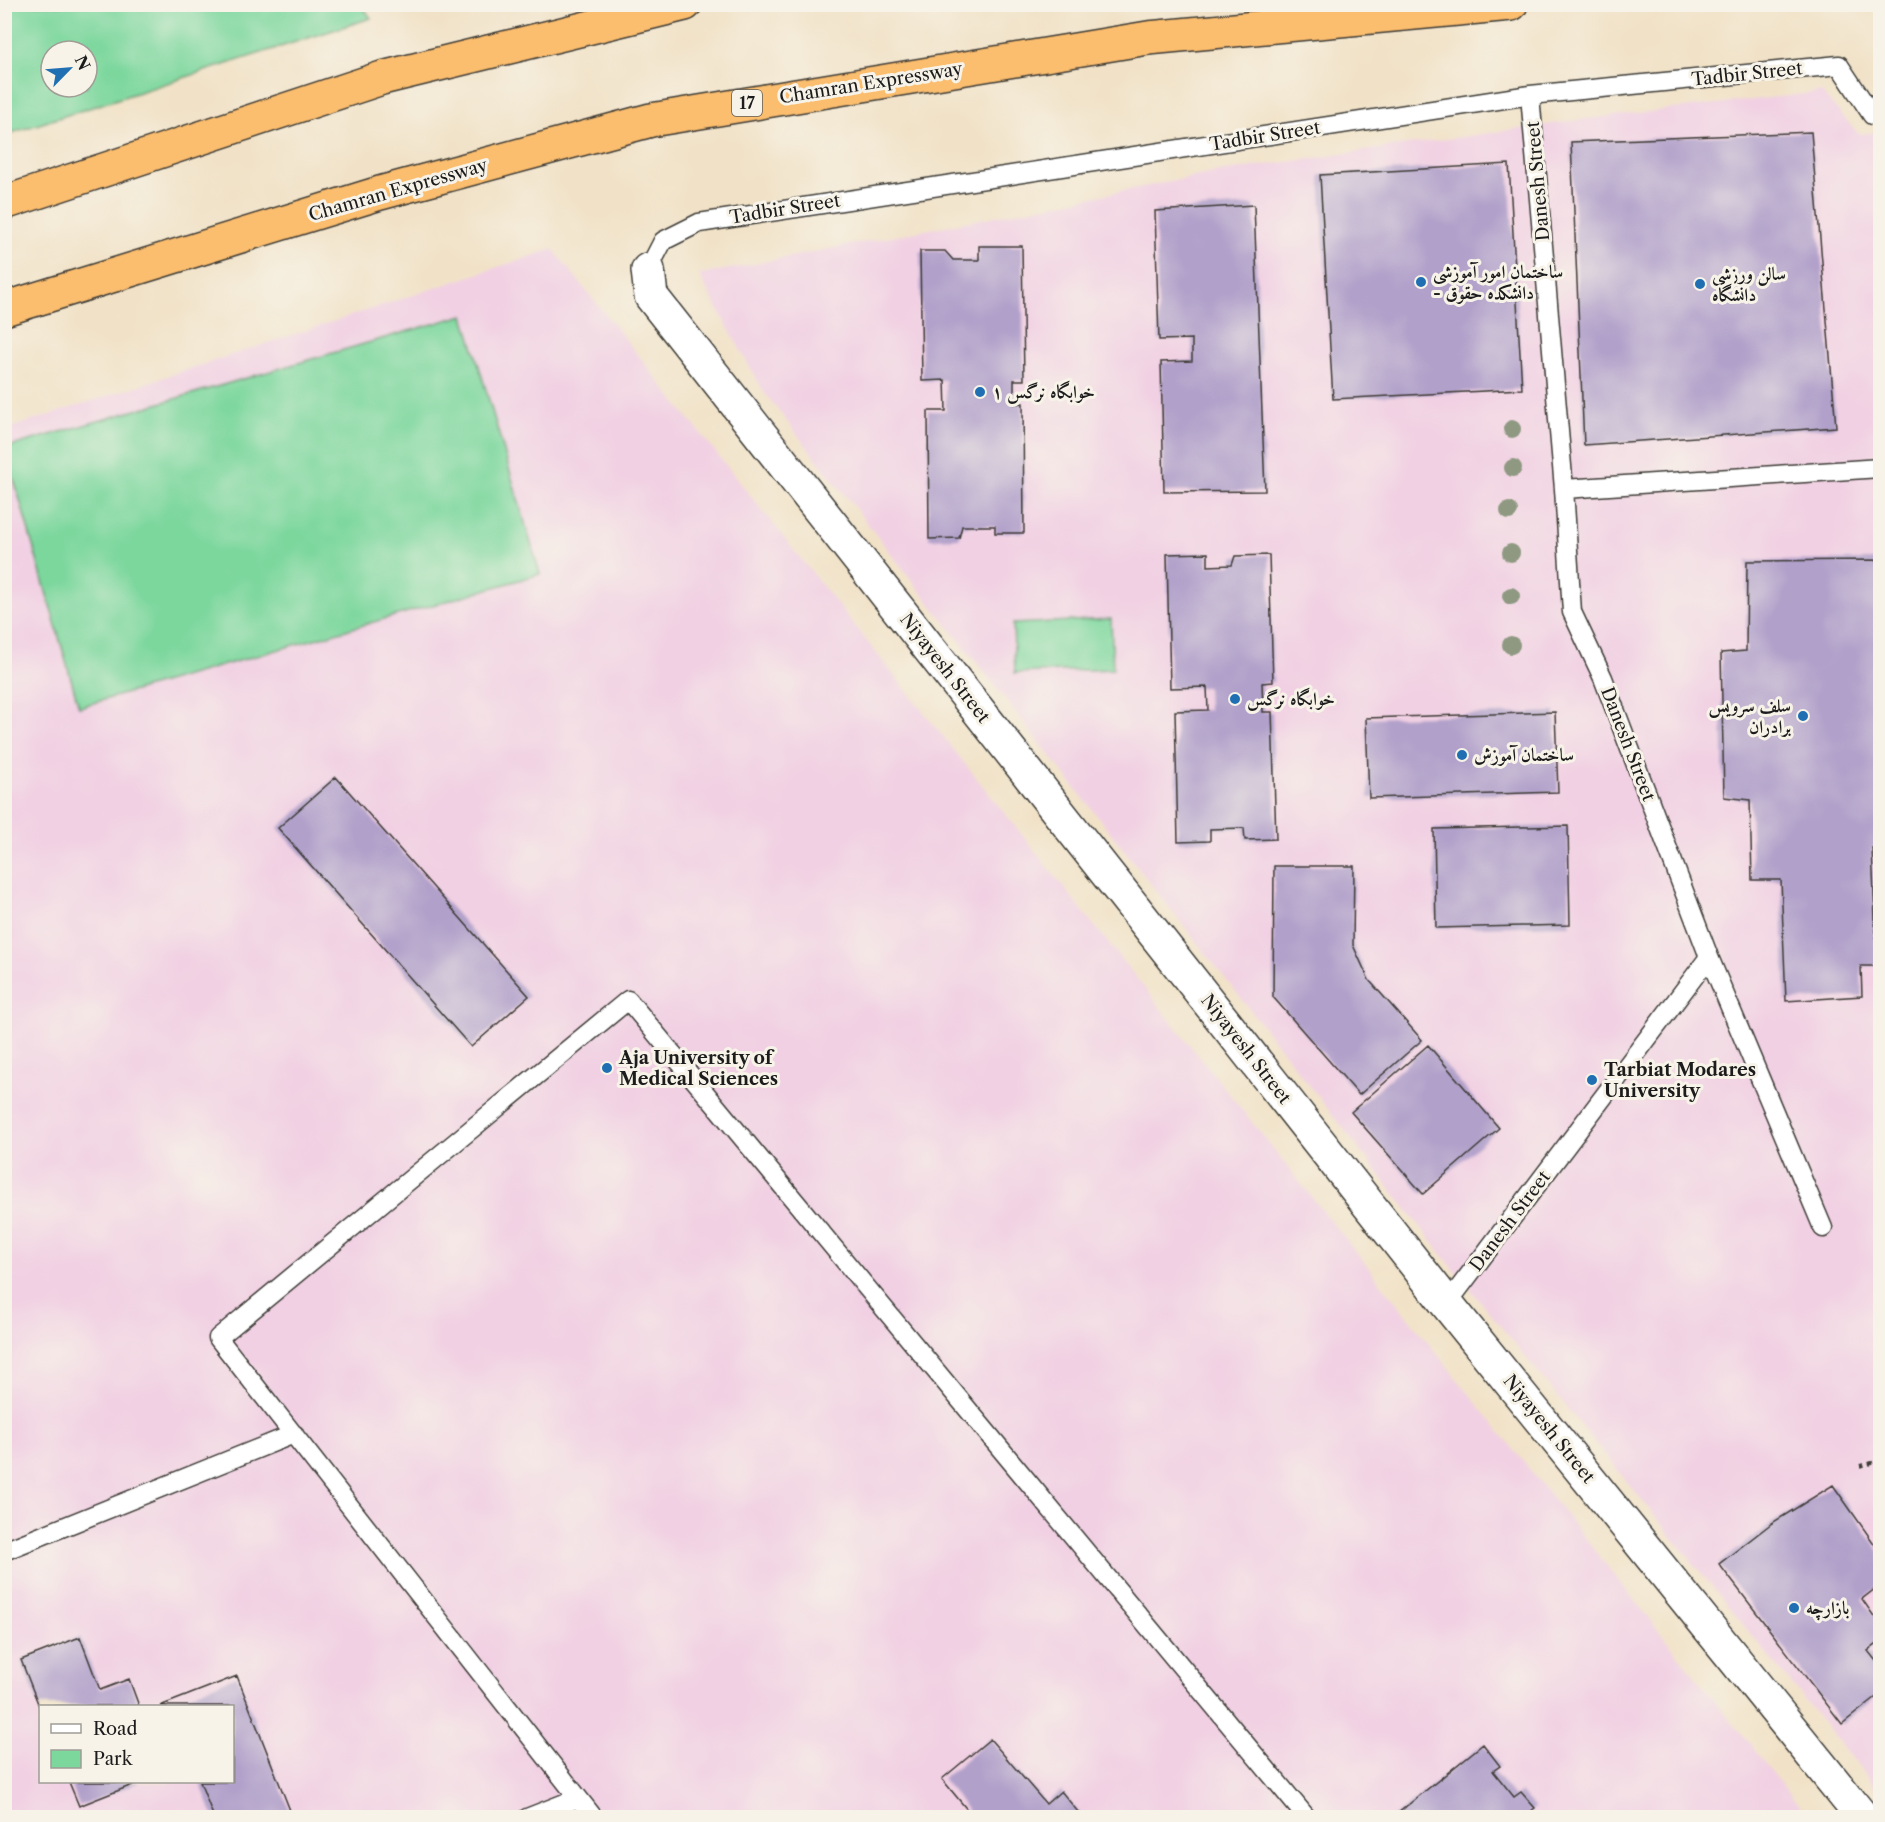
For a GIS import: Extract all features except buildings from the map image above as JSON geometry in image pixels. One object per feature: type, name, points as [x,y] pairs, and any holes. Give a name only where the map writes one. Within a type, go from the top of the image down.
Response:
[{"type":"highway","points":[[4,203],[382,78],[685,4]]},
{"type":"highway","name":"Chamran Expressway","points":[[10,312],[380,193],[651,120],[1148,38],[1512,4]]},
{"type":"street","name":"Niyayesh Street","points":[[648,270],[651,296],[1448,1304],[1863,1818]]},
{"type":"lane","name":"Tadbir Street","points":[[648,270],[663,241],[699,223],[1530,95],[1839,65],[1872,115],[1881,114]]},
{"type":"lane","name":"Danesh Street","points":[[1448,1304],[1709,957],[1603,678],[1572,612],[1564,489],[1530,95]]},
{"type":"lane","points":[[1564,489],[1881,468]]},
{"type":"lane","points":[[1709,957],[1823,1228]]},
{"type":"lane","points":[[594,1818],[218,1338],[628,1000],[1307,1818]]},
{"type":"lane","points":[[4,1551],[294,1434]]},
{"type":"lane","points":[[527,1818],[578,1798]]},
{"type":"path","points":[[1860,1466],[1881,1461]]},
{"type":"shaded area","name":"Tarbiat Modares University","points":[[1821,92],[1859,134],[1880,132],[1880,1793],[1449,1263],[763,391],[699,275],[1218,172],[1587,119]]},
{"type":"shaded area","name":"Aja University of Medical Sciences","points":[[553,249],[1808,1817],[5,1817],[4,430]]},
{"type":"green space","points":[[361,4],[371,18],[5,135],[5,5]]},
{"type":"green space","points":[[464,315],[540,574],[79,707],[5,448]]},
{"type":"green space","points":[[1111,619],[1113,669],[1015,673],[1013,624]]},
{"type":"place","name":"ساختمان امور آموزشی - دانشکده حقوق","points":[[1421,282]]},
{"type":"place","name":"سالن ورزشی دانشگاه","points":[[1700,284]]},
{"type":"place","name":"خوابگاه نرگس ۱","points":[[980,392]]},
{"type":"place","name":"خوابگاه نرگس","points":[[1235,699]]},
{"type":"place","name":"سلف سرویس برادران","points":[[1803,716]]},
{"type":"place","name":"ساختمان آموزش","points":[[1462,755]]},
{"type":"place","name":"Aja University of Medical Sciences","points":[[607,1068]]},
{"type":"place","name":"Tarbiat Modares University","points":[[1592,1080]]},
{"type":"place","name":"بازارچه","points":[[1794,1608]]}]
